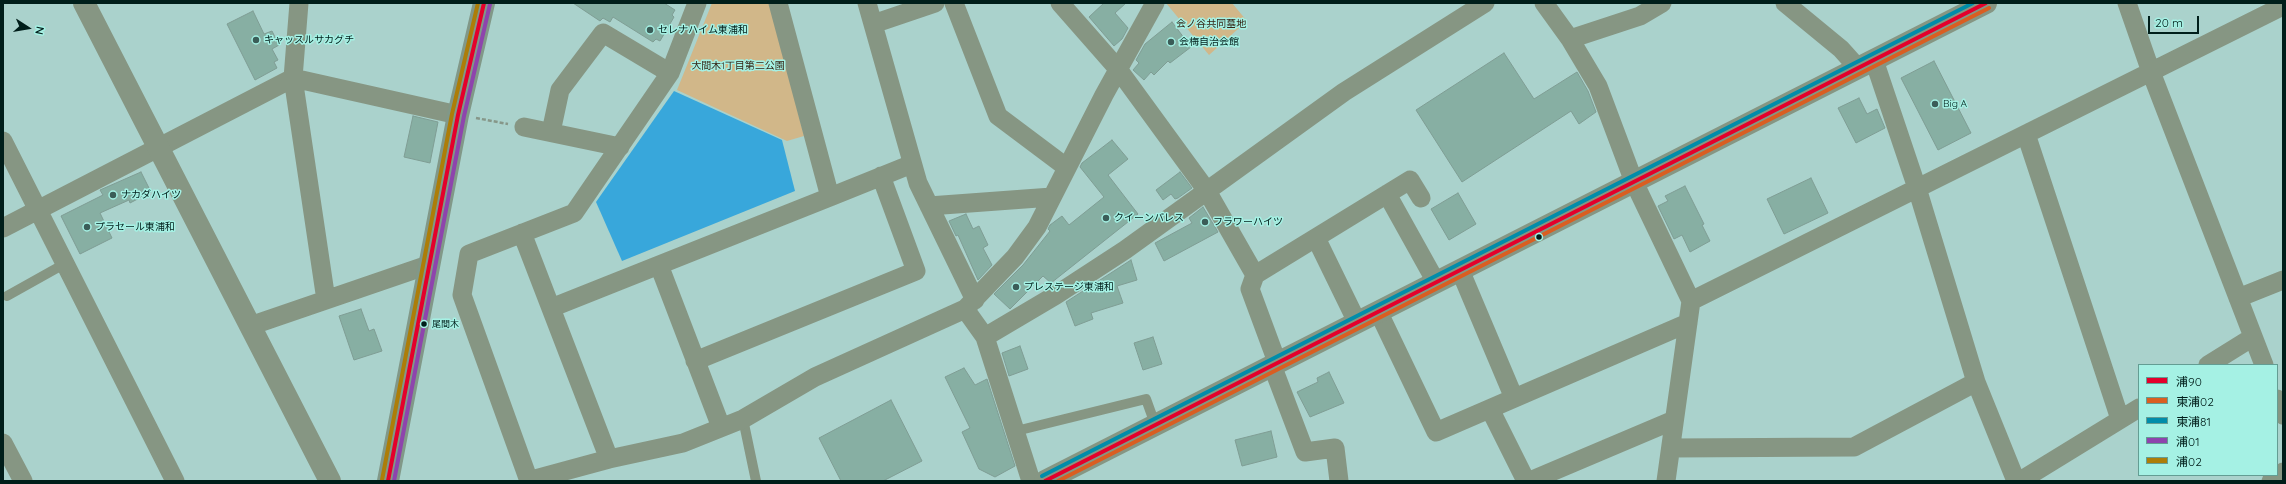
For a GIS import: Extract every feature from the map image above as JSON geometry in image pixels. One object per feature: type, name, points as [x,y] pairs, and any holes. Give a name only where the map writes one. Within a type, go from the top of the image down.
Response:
[{"type":"highway","points":[[388,481],[428,265],[458,115],[484,3]]},
{"type":"street","points":[[84,3],[157,148],[330,481]]},
{"type":"street","points":[[299,3],[293,78],[326,300]]},
{"type":"street","points":[[697,3],[670,73],[574,213],[469,254],[462,295],[529,481],[609,459],[684,443],[742,419],[815,377],[970,304],[1024,247],[1052,197],[1066,167],[1118,68],[1155,3]]},
{"type":"street","points":[[778,3],[830,197]]},
{"type":"street","points":[[867,3],[912,164],[985,337],[1031,481]]},
{"type":"street","points":[[872,24],[935,3]]},
{"type":"street","points":[[954,3],[998,116],[1066,167]]},
{"type":"street","points":[[1060,3],[1118,68],[1207,191],[1255,275]]},
{"type":"street","points":[[985,337],[1056,295],[1119,254],[1344,92],[1485,3]]},
{"type":"street","points":[[1544,3],[1570,39],[1598,86],[1634,182],[1691,302],[1666,481]]},
{"type":"street","points":[[1570,39],[1640,16],[1662,3]]},
{"type":"street","points":[[1786,3],[1841,49],[1866,64],[1917,188],[1976,382],[2016,481]]},
{"type":"street","points":[[1045,481],[1866,64],[1961,9],[1986,3]]},
{"type":"street","points":[[2127,3],[2151,72],[2264,364]]},
{"type":"street","points":[[1691,302],[2283,6]]},
{"type":"street","points":[[551,132],[560,90],[603,33],[670,73]]},
{"type":"street","points":[[3,228],[293,78],[458,115]]},
{"type":"street","points":[[524,127],[620,147]]},
{"type":"street","points":[[2026,134],[2120,419]]},
{"type":"street","points":[[3,141],[175,481]]},
{"type":"street","points":[[551,308],[912,164]]},
{"type":"street","points":[[695,361],[916,271],[881,176]]},
{"type":"street","points":[[1339,481],[1335,448],[1305,452],[1274,364],[1250,289],[1255,275],[1410,180],[1421,198]]},
{"type":"street","points":[[1387,194],[1436,282]]},
{"type":"street","points":[[929,206],[1052,197]]},
{"type":"street","points":[[522,233],[609,459]]},
{"type":"street","points":[[1316,238],[1357,322]]},
{"type":"street","points":[[250,326],[428,265]]},
{"type":"street","points":[[659,265],[721,428]]},
{"type":"street","points":[[1460,270],[1514,398]]},
{"type":"street","points":[[2238,298],[2283,280]]},
{"type":"street","points":[[1378,311],[1436,432],[1688,323]]},
{"type":"street","points":[[2210,364],[2253,337]]},
{"type":"street","points":[[1671,448],[1854,447],[1976,382]]},
{"type":"street","points":[[2278,401],[2283,415]]},
{"type":"street","points":[[1490,409],[1526,481]]},
{"type":"street","points":[[2020,481],[2138,409]]},
{"type":"street","points":[[1530,481],[1674,420]]},
{"type":"street","points":[[3,443],[23,481]]},
{"type":"lane","points":[[7,296],[66,263]]},
{"type":"lane","points":[[1016,431],[1146,399],[1156,424]]},
{"type":"lane","points":[[742,419],[756,481]]},
{"type":"path","points":[[458,115],[524,127]]},
{"type":"green space","name":"大間木1丁目第二公園","points":[[712,3],[770,3],[804,136],[787,141],[677,90]]},
{"type":"green space","name":"会ノ谷共同墓地","points":[[1166,3],[1232,3],[1247,21],[1209,55]]},
{"type":"water","points":[[674,91],[782,140],[795,191],[622,261],[596,202]]},
{"type":"building","name":"セレナハイム東浦和","points":[[573,3],[664,3],[675,10],[672,15],[674,17],[660,41],[656,39],[653,42],[613,17],[610,22],[603,18],[600,21]]},
{"type":"building","points":[[1104,3],[1126,3],[1115,13],[1128,28],[1122,39],[1114,46],[1089,17]]},
{"type":"building","name":"キャッスルサカグチ","points":[[253,11],[264,34],[272,31],[279,45],[272,49],[278,60],[274,62],[277,68],[255,80],[227,24]]},
{"type":"building","points":[[1172,22],[1191,47],[1170,63],[1168,61],[1154,75],[1151,72],[1144,80],[1133,70],[1139,63],[1136,60],[1145,44]]},
{"type":"building","points":[[1504,53],[1534,99],[1577,72],[1588,91],[1596,112],[1579,124],[1571,111],[1462,182],[1416,110]]},
{"type":"building","points":[[1934,61],[1971,133],[1938,150],[1901,78]]},
{"type":"building","points":[[1859,98],[1867,114],[1877,109],[1885,128],[1856,143],[1838,108]]},
{"type":"building","points":[[413,116],[438,122],[430,163],[404,157]]},
{"type":"building","points":[[1112,140],[1128,159],[1108,175],[1138,214],[1051,283],[1043,276],[1010,309],[994,294],[1023,265],[1050,231],[1048,229],[1050,225],[1062,216],[1069,225],[1104,197],[1080,167],[1082,163]]},
{"type":"building","points":[[141,172],[151,192],[130,203],[129,200],[100,213],[112,238],[80,254],[61,216],[103,195],[100,190]]},
{"type":"building","points":[[1180,172],[1192,188],[1178,198],[1175,199],[1171,194],[1163,200],[1156,190]]},
{"type":"building","points":[[1811,178],[1828,213],[1784,234],[1767,199]]},
{"type":"building","points":[[1685,186],[1704,224],[1702,225],[1710,241],[1690,252],[1682,235],[1674,239],[1658,206],[1668,201],[1665,196]]},
{"type":"building","points":[[1458,193],[1476,224],[1449,240],[1431,209]]},
{"type":"building","points":[[1203,207],[1218,232],[1164,261],[1155,243],[1192,223],[1189,218]]},
{"type":"building","points":[[966,214],[973,229],[979,226],[988,245],[983,248],[992,265],[978,280],[958,235],[956,236],[949,221]]},
{"type":"building","points":[[1131,260],[1137,280],[1117,286],[1123,303],[1091,313],[1093,319],[1075,326],[1066,302]]},
{"type":"building","points":[[361,309],[369,331],[374,329],[382,351],[354,360],[339,316]]},
{"type":"building","points":[[1153,337],[1162,364],[1143,370],[1134,343]]},
{"type":"building","points":[[1020,346],[1028,369],[1009,376],[1002,353]]},
{"type":"building","points":[[964,368],[975,385],[987,379],[1015,466],[995,477],[979,469],[962,432],[970,428],[945,377]]},
{"type":"building","points":[[1329,372],[1344,403],[1310,417],[1297,392],[1318,382],[1317,378]]},
{"type":"building","points":[[891,400],[922,461],[883,481],[841,481],[819,438]]},
{"type":"building","points":[[1271,431],[1277,457],[1242,466],[1235,440]]},
{"type":"transit line","name":"浦02","points":[[382,480],[452,114],[478,3]]},
{"type":"transit line","name":"浦90","points":[[388,481],[458,115],[484,3]]},
{"type":"transit line","name":"東浦81","points":[[1042,476],[1973,3]]},
{"type":"transit line","name":"浦90","points":[[1045,481],[1986,3]]},
{"type":"transit line","name":"浦01","points":[[394,481],[464,116],[490,4]]},
{"type":"transit line","name":"東浦02","points":[[1058,481],[1989,8]]},
{"type":"place","name":"セレナハイム東浦和","points":[[650,30]]},
{"type":"place","name":"キャッスルサカグチ","points":[[256,40]]},
{"type":"place","name":"会梅自治会館","points":[[1171,42]]},
{"type":"place","name":"Big A","points":[[1935,104]]},
{"type":"place","name":"ナカダハイツ","points":[[113,195]]},
{"type":"place","name":"クイーンパレス","points":[[1106,218]]},
{"type":"place","name":"フラワーハイツ","points":[[1205,222]]},
{"type":"place","name":"プラセール東浦和","points":[[87,227]]},
{"type":"place","name":"プレステージ東浦和","points":[[1016,287]]},
{"type":"place","name":"尾間木","points":[[424,324]]}]
